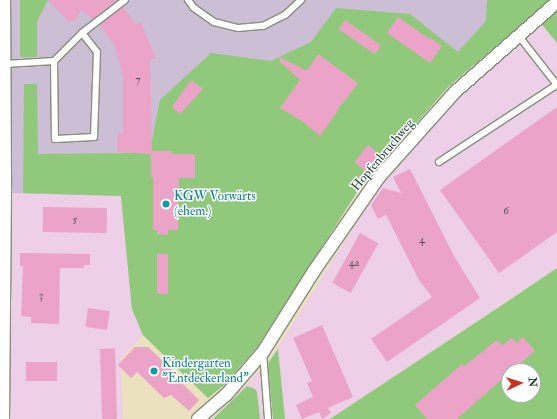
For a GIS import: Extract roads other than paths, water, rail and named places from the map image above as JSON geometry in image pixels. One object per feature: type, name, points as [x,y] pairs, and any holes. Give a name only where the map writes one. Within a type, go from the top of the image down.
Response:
[{"type":"street","points":[[3,419],[4,0]]},
{"type":"street","name":"Hopfenbruchweg","points":[[198,419],[226,395],[263,352],[314,271],[379,177],[455,92],[557,2]]},
{"type":"lane","points":[[5,64],[54,61],[82,33],[125,0]]},
{"type":"lane","points":[[188,0],[194,8],[214,22],[238,28],[263,26],[285,15],[301,0]]},
{"type":"lane","points":[[54,61],[55,139],[94,137],[97,52],[82,33]]},
{"type":"lane","points":[[438,162],[557,85],[518,35]]},
{"type":"lane","points":[[263,352],[268,419]]},
{"type":"place","name":"KGW Vorwärts (ehem.)","points":[[166,204]]},
{"type":"place","name":"Kindergarten \"Entdeckerland\"","points":[[154,371]]}]
